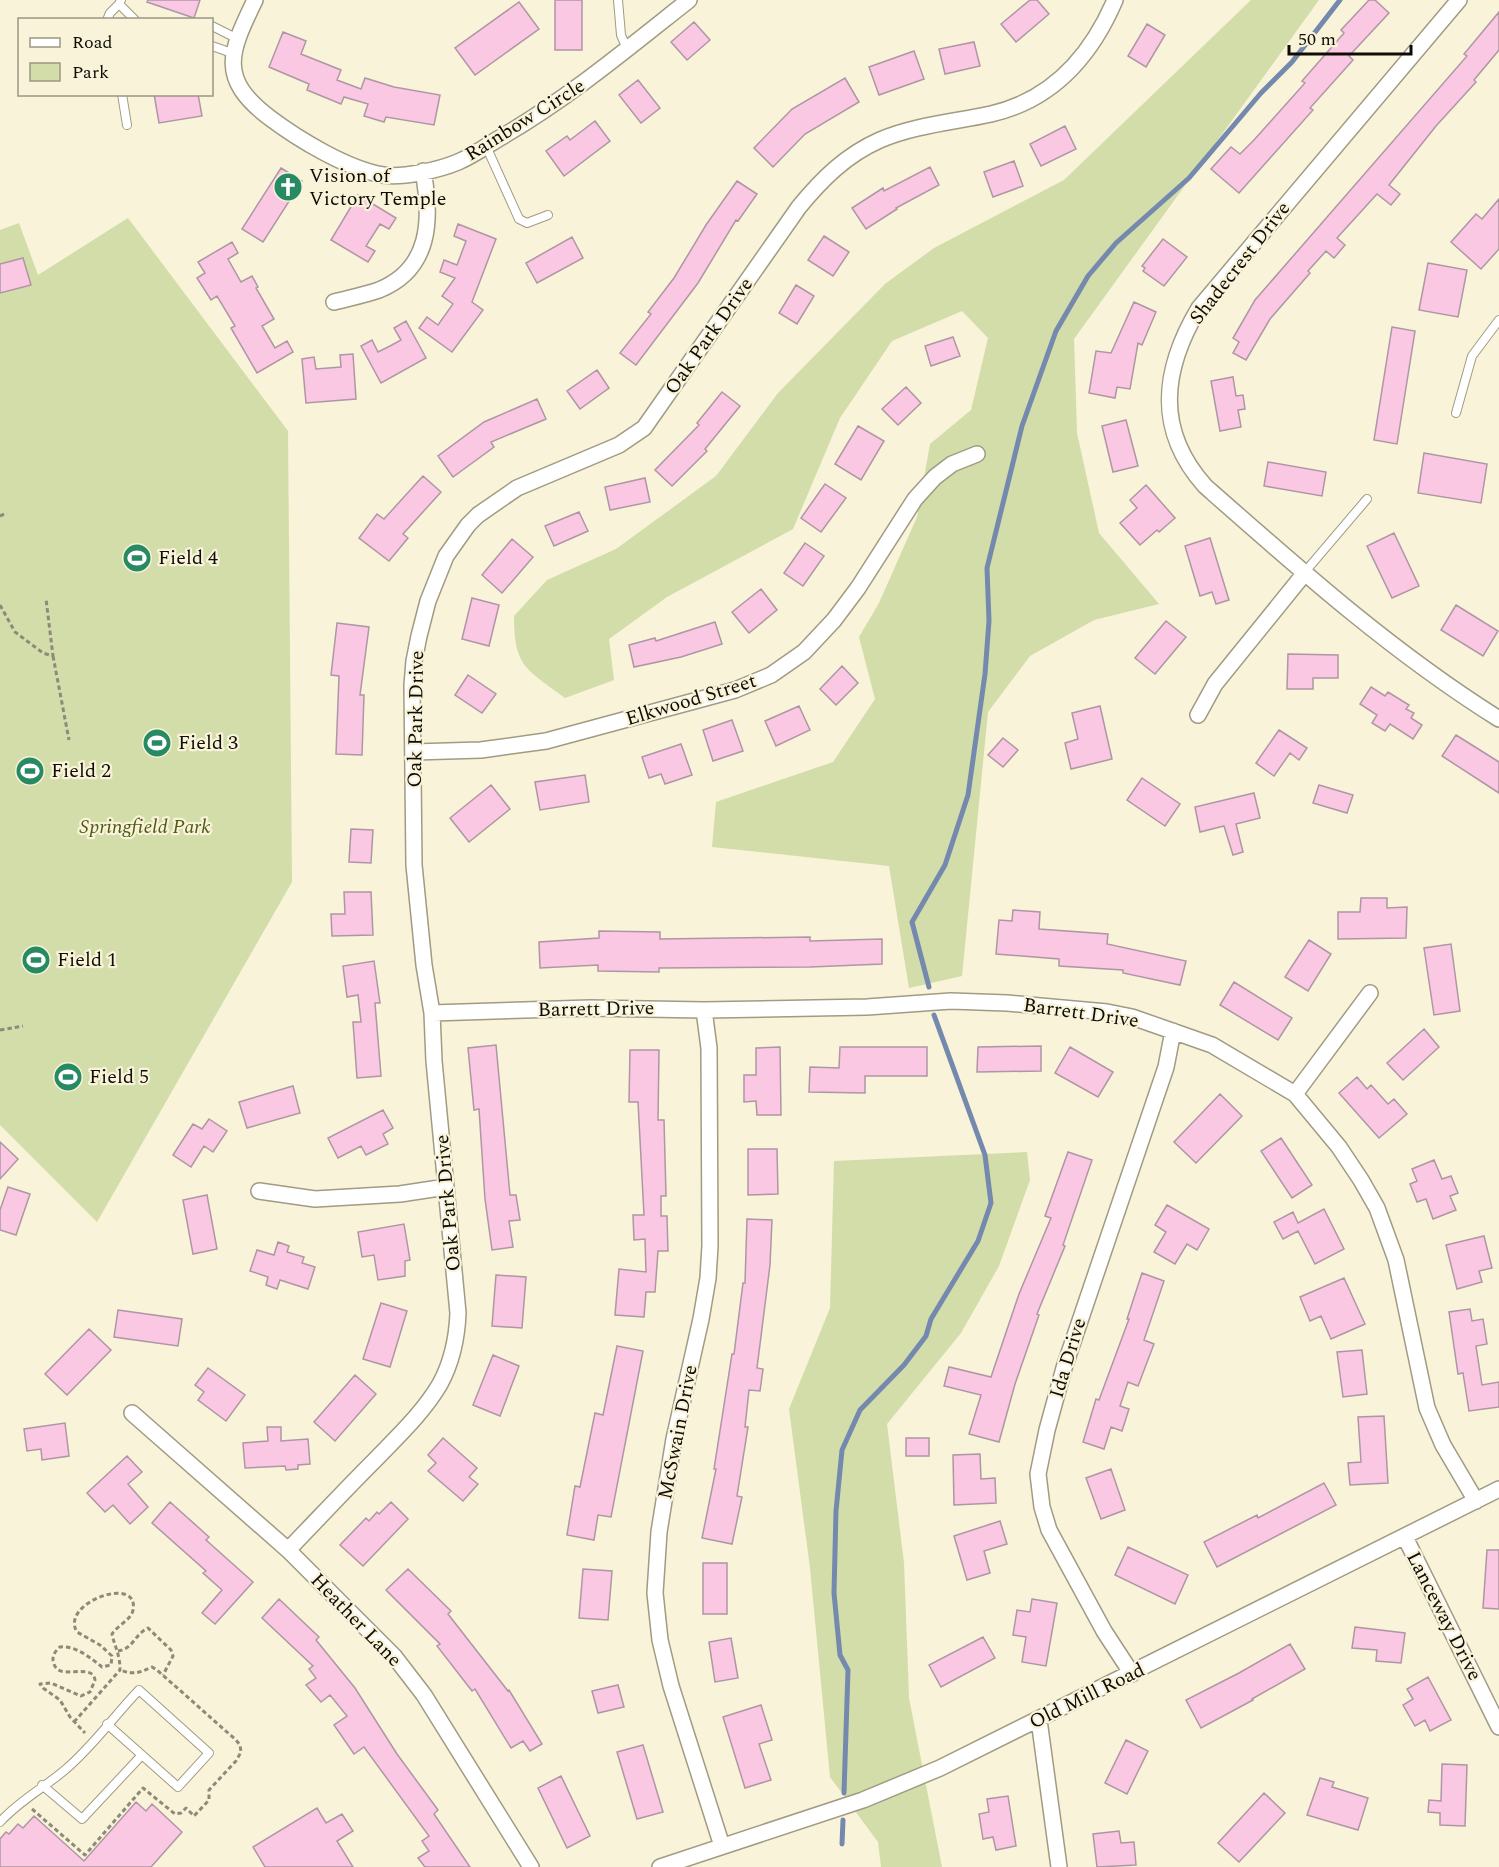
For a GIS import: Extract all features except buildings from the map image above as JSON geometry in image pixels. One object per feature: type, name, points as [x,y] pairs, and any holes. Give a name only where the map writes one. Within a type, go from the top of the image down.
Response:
[{"type":"street","points":[[234,45],[255,0]]},
{"type":"street","name":"Rainbow Circle","points":[[234,45],[234,75],[241,89],[252,102],[286,130],[354,167],[393,176],[455,163],[520,127],[590,79],[688,0]]},
{"type":"street","name":"Oak Park Drive","points":[[288,1550],[404,1430],[432,1396],[447,1369],[455,1345],[458,1313],[434,1061],[432,1013],[424,965],[414,865],[412,685],[414,661],[419,636],[440,567],[468,525],[490,505],[517,488],[619,445],[644,428],[799,207],[828,173],[852,155],[892,136],[994,113],[1037,97],[1053,86],[1076,64],[1097,35],[1115,0]]},
{"type":"street","name":"Shadecrest Drive","points":[[1459,0],[1211,293],[1191,323],[1179,349],[1171,380],[1169,406],[1176,443],[1182,456],[1205,486],[1304,574],[1402,653],[1450,688],[1499,719]]},
{"type":"street","points":[[334,302],[379,290],[400,278],[414,263],[423,245],[428,222],[428,197],[423,171]]},
{"type":"street","name":"Elkwood Street","points":[[414,752],[481,750],[546,741],[735,690],[771,675],[804,652],[834,620],[858,588],[915,499],[934,477],[952,464],[977,454]]},
{"type":"street","points":[[1198,715],[1215,684],[1304,574]]},
{"type":"street","points":[[1295,1094],[1370,993]]},
{"type":"street","name":"Barrett Drive","points":[[432,1013],[590,1008],[704,1010],[867,1007],[951,1001],[1007,1003],[1107,1012],[1132,1017],[1212,1045],[1295,1094],[1339,1147],[1361,1180],[1377,1208],[1396,1260],[1427,1408],[1443,1444],[1476,1502]]},
{"type":"street","name":"McSwain Drive","points":[[704,1010],[709,1048],[710,1246],[708,1278],[701,1320],[674,1439],[659,1532],[655,1593],[660,1640],[670,1686],[722,1846]]},
{"type":"street","name":"Ida Drive","points":[[1132,1674],[1104,1631],[1049,1530],[1042,1507],[1038,1474],[1064,1368],[1166,1067],[1173,1031]]},
{"type":"street","points":[[259,1191],[315,1199],[400,1194],[446,1187]]},
{"type":"street","name":"Heather Lane","points":[[132,1413],[288,1550],[394,1656],[424,1695],[531,1867]]},
{"type":"street","name":"Old Mill Road","points":[[660,1867],[864,1800],[940,1768],[1499,1489]]},
{"type":"street","name":"Lanceway Drive","points":[[1405,1537],[1499,1726]]},
{"type":"street","points":[[1039,1720],[1059,1867]]},
{"type":"lane","points":[[618,0],[621,35],[627,49]]},
{"type":"lane","points":[[108,18],[120,2],[133,18]]},
{"type":"lane","points":[[213,27],[234,45]]},
{"type":"lane","points":[[213,46],[234,45]]},
{"type":"lane","points":[[122,96],[127,125]]},
{"type":"lane","points":[[486,146],[519,219],[527,223],[548,215]]},
{"type":"lane","points":[[1456,412],[1472,356],[1499,320]]},
{"type":"lane","points":[[1304,574],[1367,499]]},
{"type":"lane","points":[[0,1822],[12,1809],[66,1769],[107,1724],[139,1690],[209,1753],[178,1787],[107,1724]]},
{"type":"lane","points":[[42,1785],[82,1819],[142,1755]]},
{"type":"path","points":[[0,516],[7,513]]},
{"type":"path","points":[[46,599],[53,656],[69,740]]},
{"type":"path","points":[[0,605],[15,632],[43,653],[53,656]]},
{"type":"path","points":[[0,1030],[23,1026]]},
{"type":"path","points":[[74,1722],[120,1670],[118,1651],[112,1634],[133,1612],[134,1606],[125,1593],[115,1592],[102,1595],[76,1614],[74,1621],[77,1632],[108,1651],[112,1656],[111,1665],[102,1667],[66,1646],[60,1647],[55,1652],[53,1659],[56,1668],[62,1672],[89,1672],[94,1676],[95,1680],[90,1692],[81,1696],[51,1683],[40,1684],[60,1700],[74,1722],[93,1740]]},
{"type":"path","points":[[118,1651],[125,1650],[143,1630],[148,1629],[171,1650],[172,1656],[163,1675]]},
{"type":"path","points":[[30,1807],[84,1855],[143,1788],[175,1814],[181,1813],[186,1808],[194,1816],[208,1800],[209,1790],[236,1761],[241,1752],[240,1744],[163,1675],[152,1667],[132,1674],[120,1670]]},
{"type":"green space","points":[[1251,0],[1319,0],[1074,339],[1077,433],[1099,533],[1159,604],[1094,620],[1030,656],[988,712],[962,976],[909,988],[889,866],[712,847],[716,802],[833,762],[875,699],[859,637],[879,603],[917,517],[930,444],[971,410],[988,338],[962,311],[892,341],[840,418],[793,529],[667,597],[609,639],[614,680],[565,698],[525,666],[517,647],[514,616],[547,580],[616,549],[716,476],[778,393],[885,284],[934,248],[1064,180]]},
{"type":"green space","name":"Springfield Park","points":[[128,218],[288,431],[292,882],[97,1222],[0,1125],[0,230],[19,223],[38,275]]},
{"type":"green space","points":[[1027,1152],[1030,1180],[999,1266],[961,1333],[887,1424],[904,1563],[909,1698],[942,1867],[881,1867],[878,1842],[830,1777],[810,1568],[789,1409],[830,1308],[834,1161]]},
{"type":"waterway","points":[[929,987],[912,922],[945,865],[968,795],[985,674],[989,621],[987,568],[1022,426],[1056,331],[1088,276],[1116,243],[1189,178],[1261,93],[1292,62],[1340,0]]},
{"type":"waterway","points":[[844,1793],[848,1670],[840,1655],[834,1593],[836,1511],[842,1450],[860,1410],[904,1365],[926,1336],[931,1319],[978,1241],[991,1203],[985,1155],[934,1015]]},
{"type":"waterway","points":[[842,1844],[843,1820]]},
{"type":"place","name":"Vision of Victory Temple","points":[[288,187]]},
{"type":"place","name":"Field 4","points":[[137,558]]},
{"type":"place","name":"Field 3","points":[[157,743]]},
{"type":"place","name":"Field 2","points":[[30,771]]},
{"type":"place","name":"Field 1","points":[[36,960]]},
{"type":"place","name":"Field 5","points":[[68,1077]]}]
